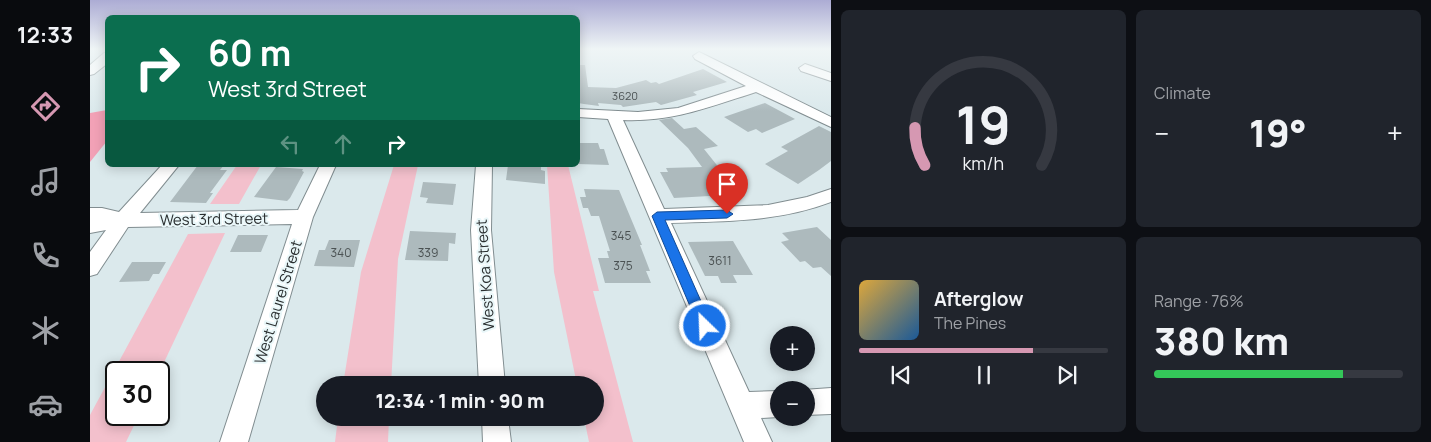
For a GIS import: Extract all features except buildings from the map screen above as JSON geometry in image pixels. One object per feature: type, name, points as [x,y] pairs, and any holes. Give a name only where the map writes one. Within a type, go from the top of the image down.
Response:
[{"type":"street","points":[[724,70],[831,123]]},
{"type":"street","points":[[810,70],[831,77]]},
{"type":"street","points":[[580,113],[614,116],[659,115],[680,112],[756,87]]},
{"type":"street","points":[[614,116],[758,442]]},
{"type":"street","points":[[90,268],[123,220],[169,167]]},
{"type":"street","name":"West Laurel Street","points":[[234,442],[304,218],[327,167]]},
{"type":"street","name":"West Koa Street","points":[[484,167],[481,230],[491,376]]},
{"type":"street","points":[[657,216],[744,214],[781,210],[814,202],[831,195]]},
{"type":"street","name":"West 3rd Street","points":[[90,215],[102,215],[123,220]]},
{"type":"street","name":"West 3rd Street","points":[[90,226],[123,220],[304,218]]},
{"type":"street","points":[[815,402],[831,401]]},
{"type":"street","points":[[741,405],[770,404]]},
{"type":"street","points":[[496,426],[497,442]]},
{"type":"shaded area","points":[[105,110],[105,143],[90,162],[90,113]]},
{"type":"shaded area","points":[[236,167],[260,167],[239,204],[210,204]]},
{"type":"shaded area","points":[[393,167],[418,167],[398,259],[392,376],[344,376],[361,272]]},
{"type":"shaded area","points":[[547,167],[568,167],[599,291],[593,291],[633,442],[589,442],[586,426],[604,426],[604,376],[575,376],[554,272]]},
{"type":"shaded area","points":[[225,233],[165,361],[119,361],[188,234]]},
{"type":"shaded area","points":[[105,387],[105,426],[134,426],[126,442],[90,442],[90,415]]},
{"type":"shaded area","points":[[337,426],[389,426],[388,442],[335,442]]},
{"type":"route","points":[[705,326],[657,216],[727,214]]}]
